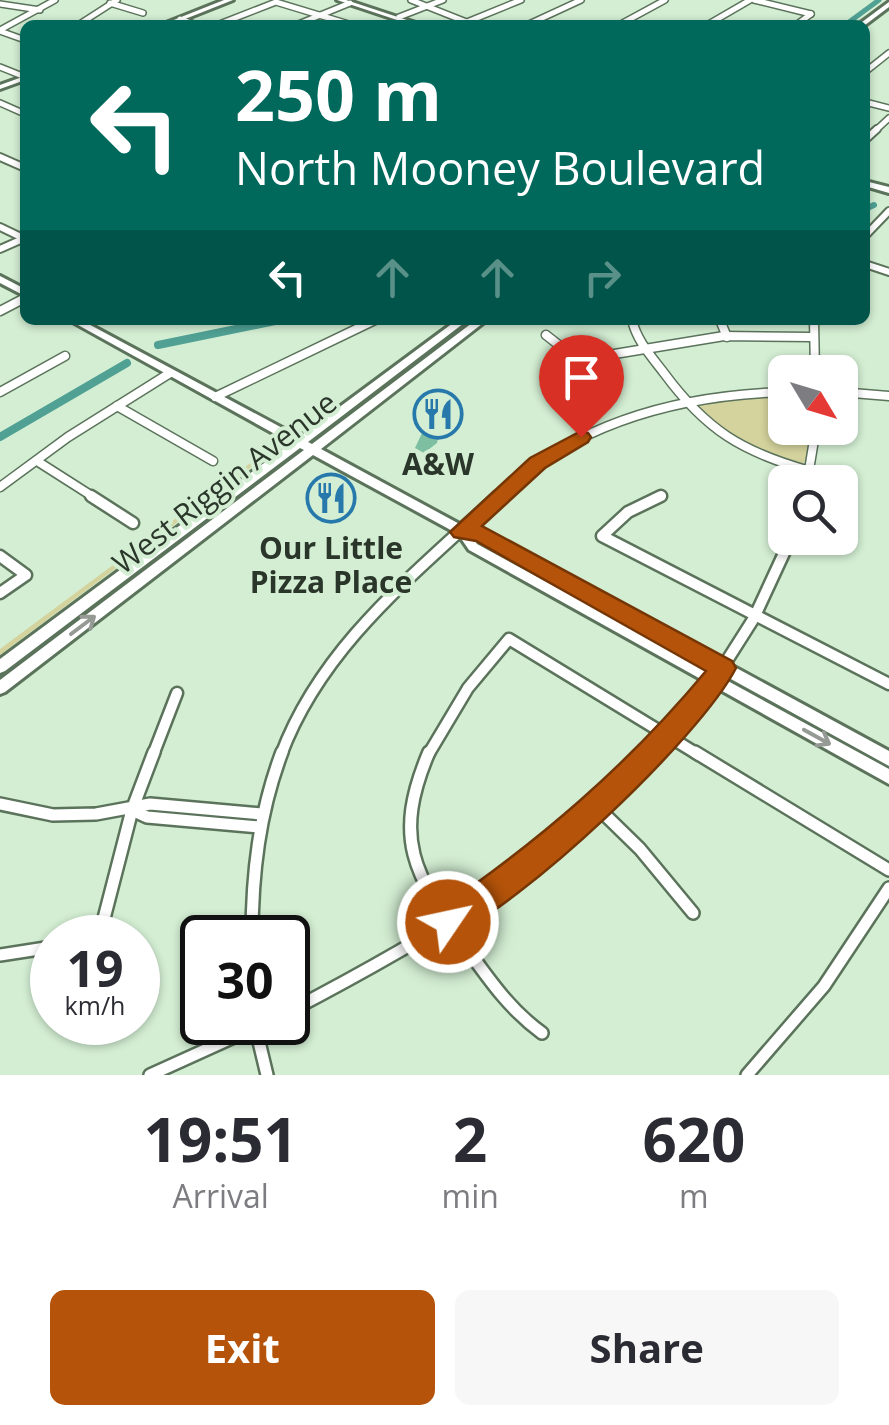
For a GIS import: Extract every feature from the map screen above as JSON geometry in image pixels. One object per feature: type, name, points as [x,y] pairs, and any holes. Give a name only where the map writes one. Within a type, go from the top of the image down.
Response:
[{"type":"street","points":[[21,20],[55,0]]},
{"type":"street","points":[[180,19],[230,0]]},
{"type":"street","points":[[340,0],[406,20]]},
{"type":"street","points":[[410,0],[463,20]]},
{"type":"street","points":[[399,17],[442,0]]},
{"type":"street","points":[[477,20],[521,0]]},
{"type":"street","points":[[538,20],[581,0]]},
{"type":"street","points":[[628,20],[665,0]]},
{"type":"street","points":[[716,20],[752,0],[812,14],[803,20]]},
{"type":"street","points":[[87,20],[113,2],[143,13]]},
{"type":"street","points":[[230,20],[276,2],[336,20]]},
{"type":"street","points":[[308,20],[350,3]]},
{"type":"street","points":[[0,4],[40,10]]},
{"type":"street","points":[[870,27],[889,7]]},
{"type":"street","points":[[870,231],[889,211]]},
{"type":"street","points":[[83,325],[462,532],[473,546],[889,759]]},
{"type":"street","points":[[215,397],[252,374],[335,344],[367,325]]},
{"type":"street","name":"West Riggin Avenue","points":[[4,685],[458,325]]},
{"type":"street","name":"West Riggin Avenue","points":[[0,667],[475,325]]},
{"type":"street","points":[[634,325],[644,347],[702,422],[728,441],[787,465]]},
{"type":"street","points":[[722,325],[726,337]]},
{"type":"street","points":[[813,325],[814,355]]},
{"type":"street","points":[[546,336],[578,360],[726,337],[812,337]]},
{"type":"street","points":[[1,390],[65,356]]},
{"type":"street","points":[[0,487],[170,373]]},
{"type":"street","points":[[858,393],[889,396]]},
{"type":"street","points":[[251,915],[260,821],[277,761],[316,682],[354,633],[538,463],[581,437],[619,420],[685,402],[768,394]]},
{"type":"street","points":[[117,406],[213,461]]},
{"type":"street","points":[[37,461],[133,523]]},
{"type":"street","points":[[661,496],[611,524],[602,536],[889,684]]},
{"type":"street","points":[[310,1000],[448,922],[597,808],[670,734],[719,674],[756,616],[783,555]]},
{"type":"street","points":[[0,556],[26,575],[0,593]]},
{"type":"street","points":[[4,685],[5,675],[35,650],[45,635]]},
{"type":"street","points":[[542,1033],[512,1013],[448,922],[417,872],[412,845],[414,806],[424,768],[449,714],[472,680],[510,639],[889,870]]},
{"type":"street","points":[[719,674],[889,777]]},
{"type":"street","points":[[104,915],[132,810],[177,693]]},
{"type":"street","points":[[0,804],[36,816],[132,810],[148,817],[260,821]]},
{"type":"street","points":[[597,808],[640,849],[694,913]]},
{"type":"street","points":[[748,1075],[833,974],[889,888]]},
{"type":"street","points":[[0,955],[30,950]]},
{"type":"street","points":[[150,1075],[214,1045]]},
{"type":"street","points":[[262,1045],[267,1075]]},
{"type":"shaded area","points":[[768,397],[768,445],[808,445],[808,458],[801,465],[732,439],[696,407],[704,402]]},
{"type":"shaded area","points":[[273,440],[277,444],[274,450],[0,655],[0,649],[272,447]]},
{"type":"building","points":[[429,418],[442,420],[437,443],[424,453],[415,448]]},
{"type":"waterway","points":[[852,20],[879,0]]},
{"type":"waterway","points":[[870,207],[874,205]]},
{"type":"waterway","points":[[158,345],[256,325]]},
{"type":"waterway","points":[[0,437],[127,363]]},
{"type":"place","name":"A&W","points":[[438,414]]},
{"type":"place","name":"Our Little Pizza Place","points":[[331,498]]},
{"type":"route","points":[[448,922],[597,808],[670,734],[723,668],[480,534],[462,532],[538,463],[581,437]]}]
